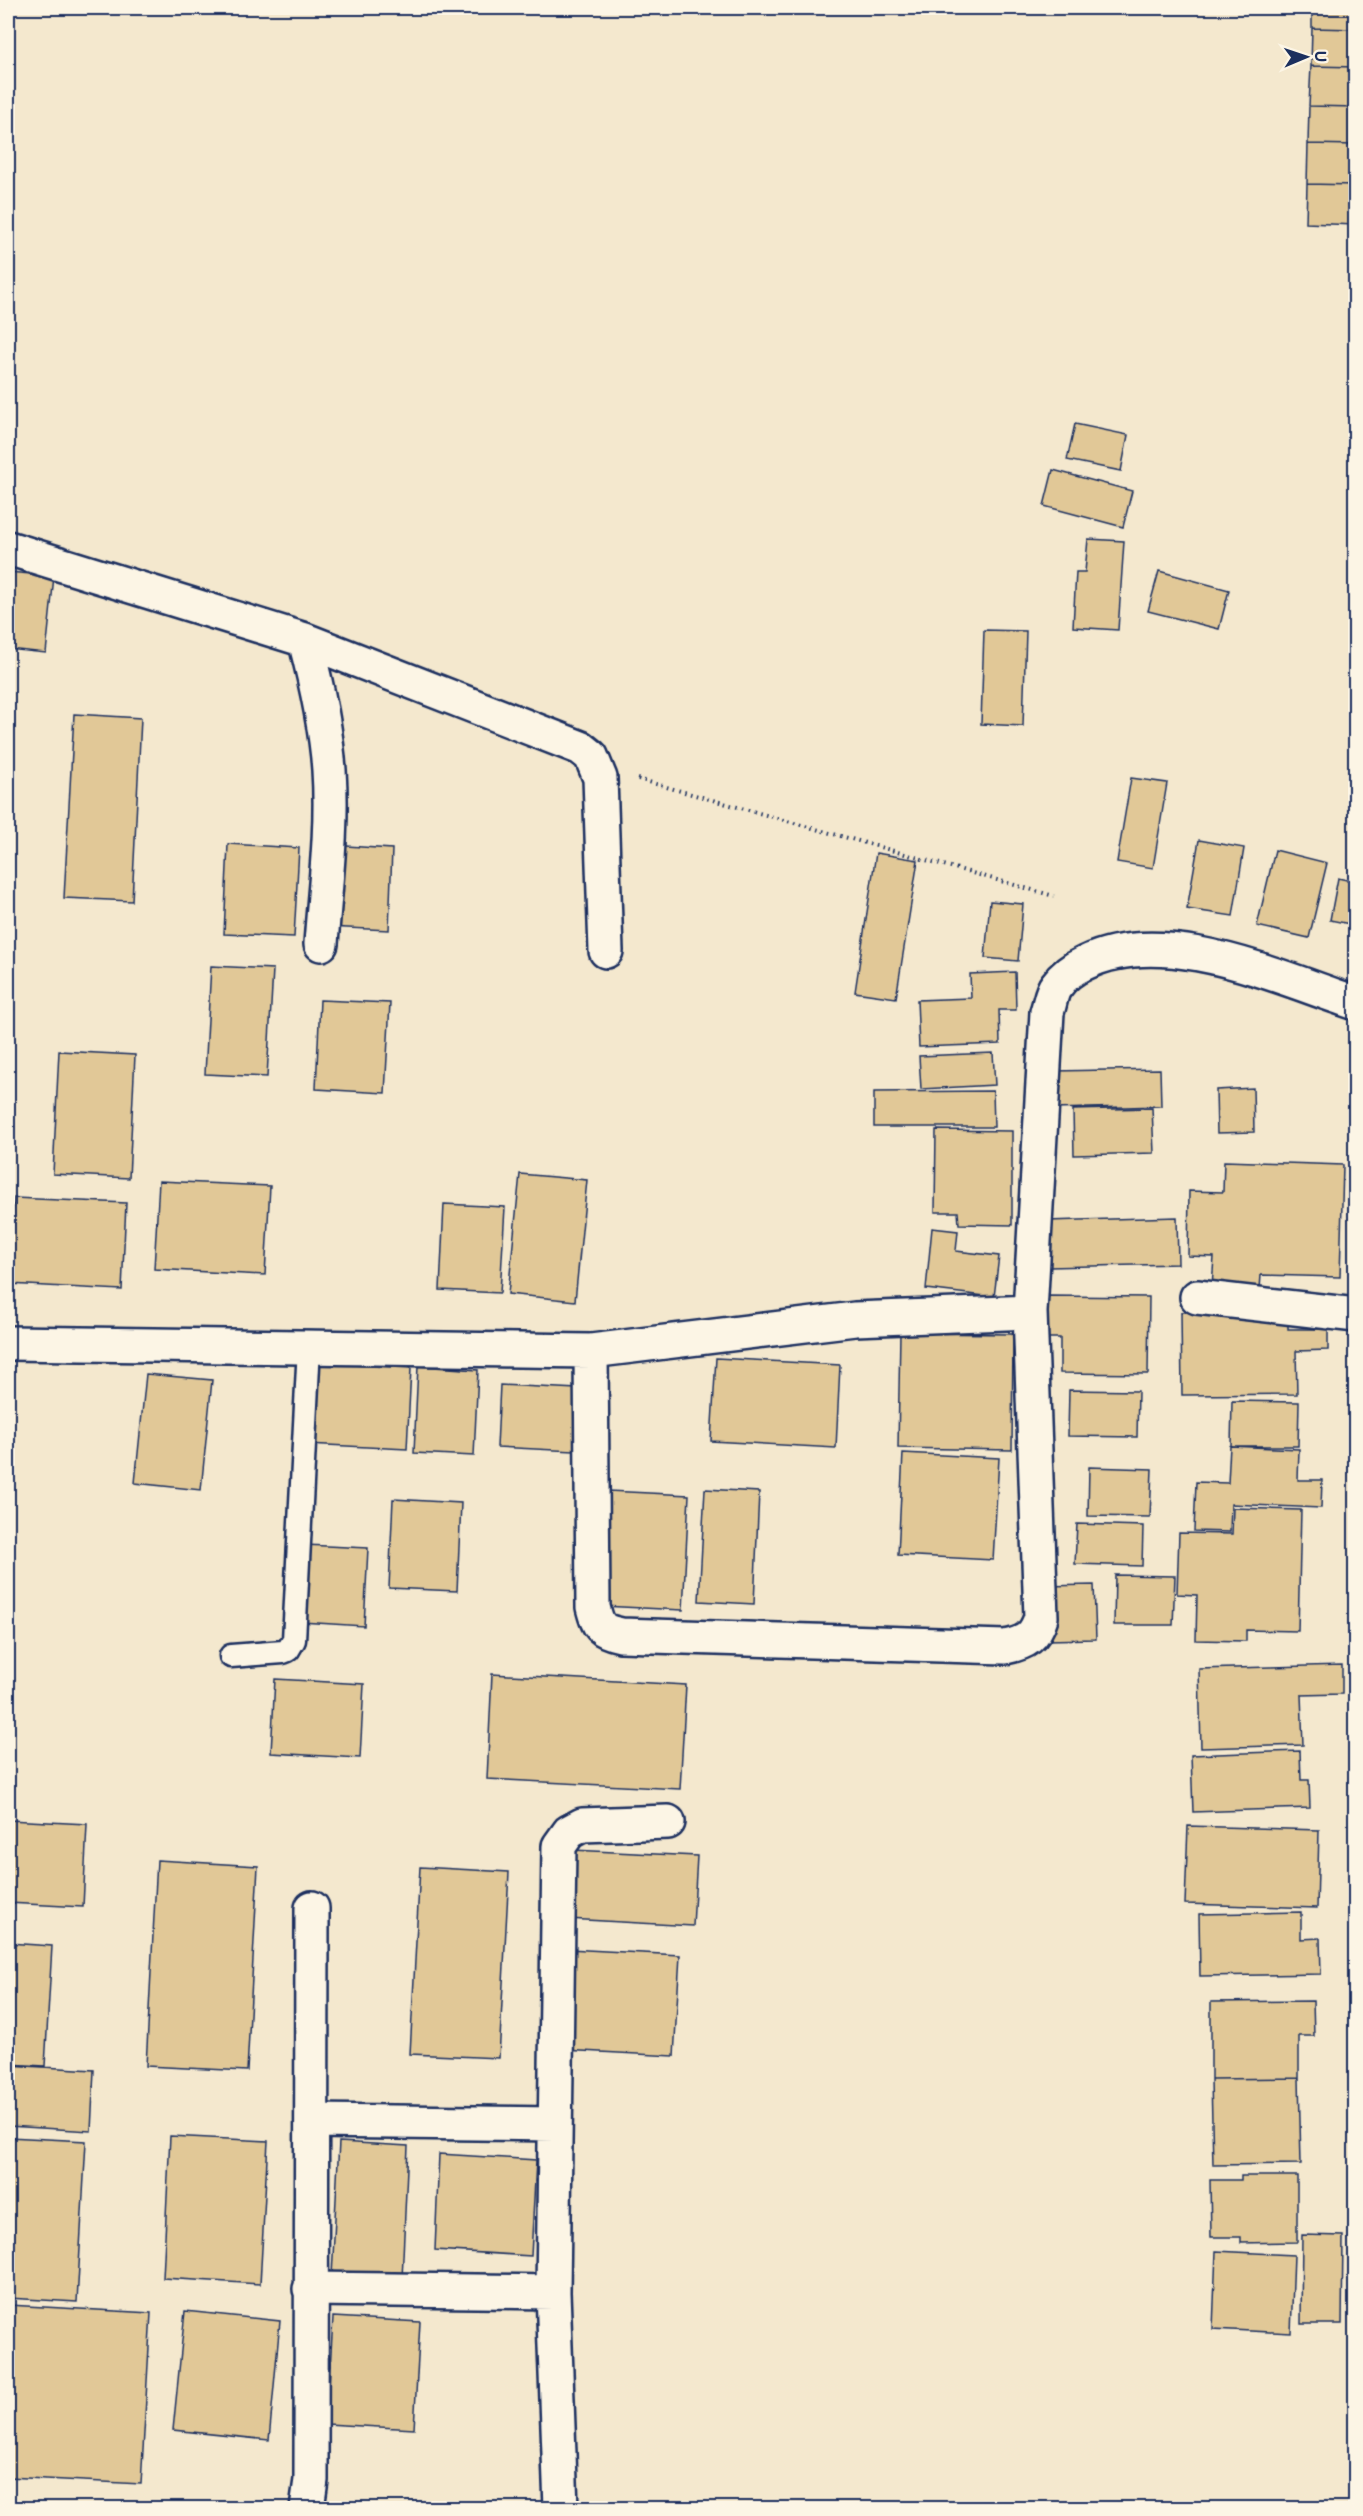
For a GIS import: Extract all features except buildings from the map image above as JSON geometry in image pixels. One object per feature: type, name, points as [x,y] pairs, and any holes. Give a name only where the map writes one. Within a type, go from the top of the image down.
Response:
[{"type":"street","points":[[8,548],[305,640],[581,748],[591,756],[598,767],[600,777],[606,951]]},
{"type":"street","points":[[305,640],[319,695],[329,771],[328,843],[321,944]]},
{"type":"street","points":[[591,1351],[593,1607],[596,1621],[606,1632],[621,1635],[1005,1647],[1021,1644],[1033,1636],[1041,1617],[1030,1312],[1047,1012],[1055,986],[1073,969],[1099,956],[1136,948],[1179,950],[1230,962],[1356,1003]]},
{"type":"street","points":[[1197,1297],[1356,1315]]},
{"type":"street","points":[[8,1343],[591,1351],[855,1319],[1030,1312]]},
{"type":"street","points":[[561,2508],[553,2292],[559,1846],[569,1832],[582,1826],[668,1822]]},
{"type":"street","points":[[307,2508],[311,2481],[312,1908]]},
{"type":"street","points":[[312,2121],[554,2124]]},
{"type":"street","points":[[310,2289],[553,2292]]},
{"type":"lane","points":[[231,1656],[283,1652],[288,1650],[294,1640],[309,1346]]},
{"type":"path","points":[[598,767],[1053,896]]}]
